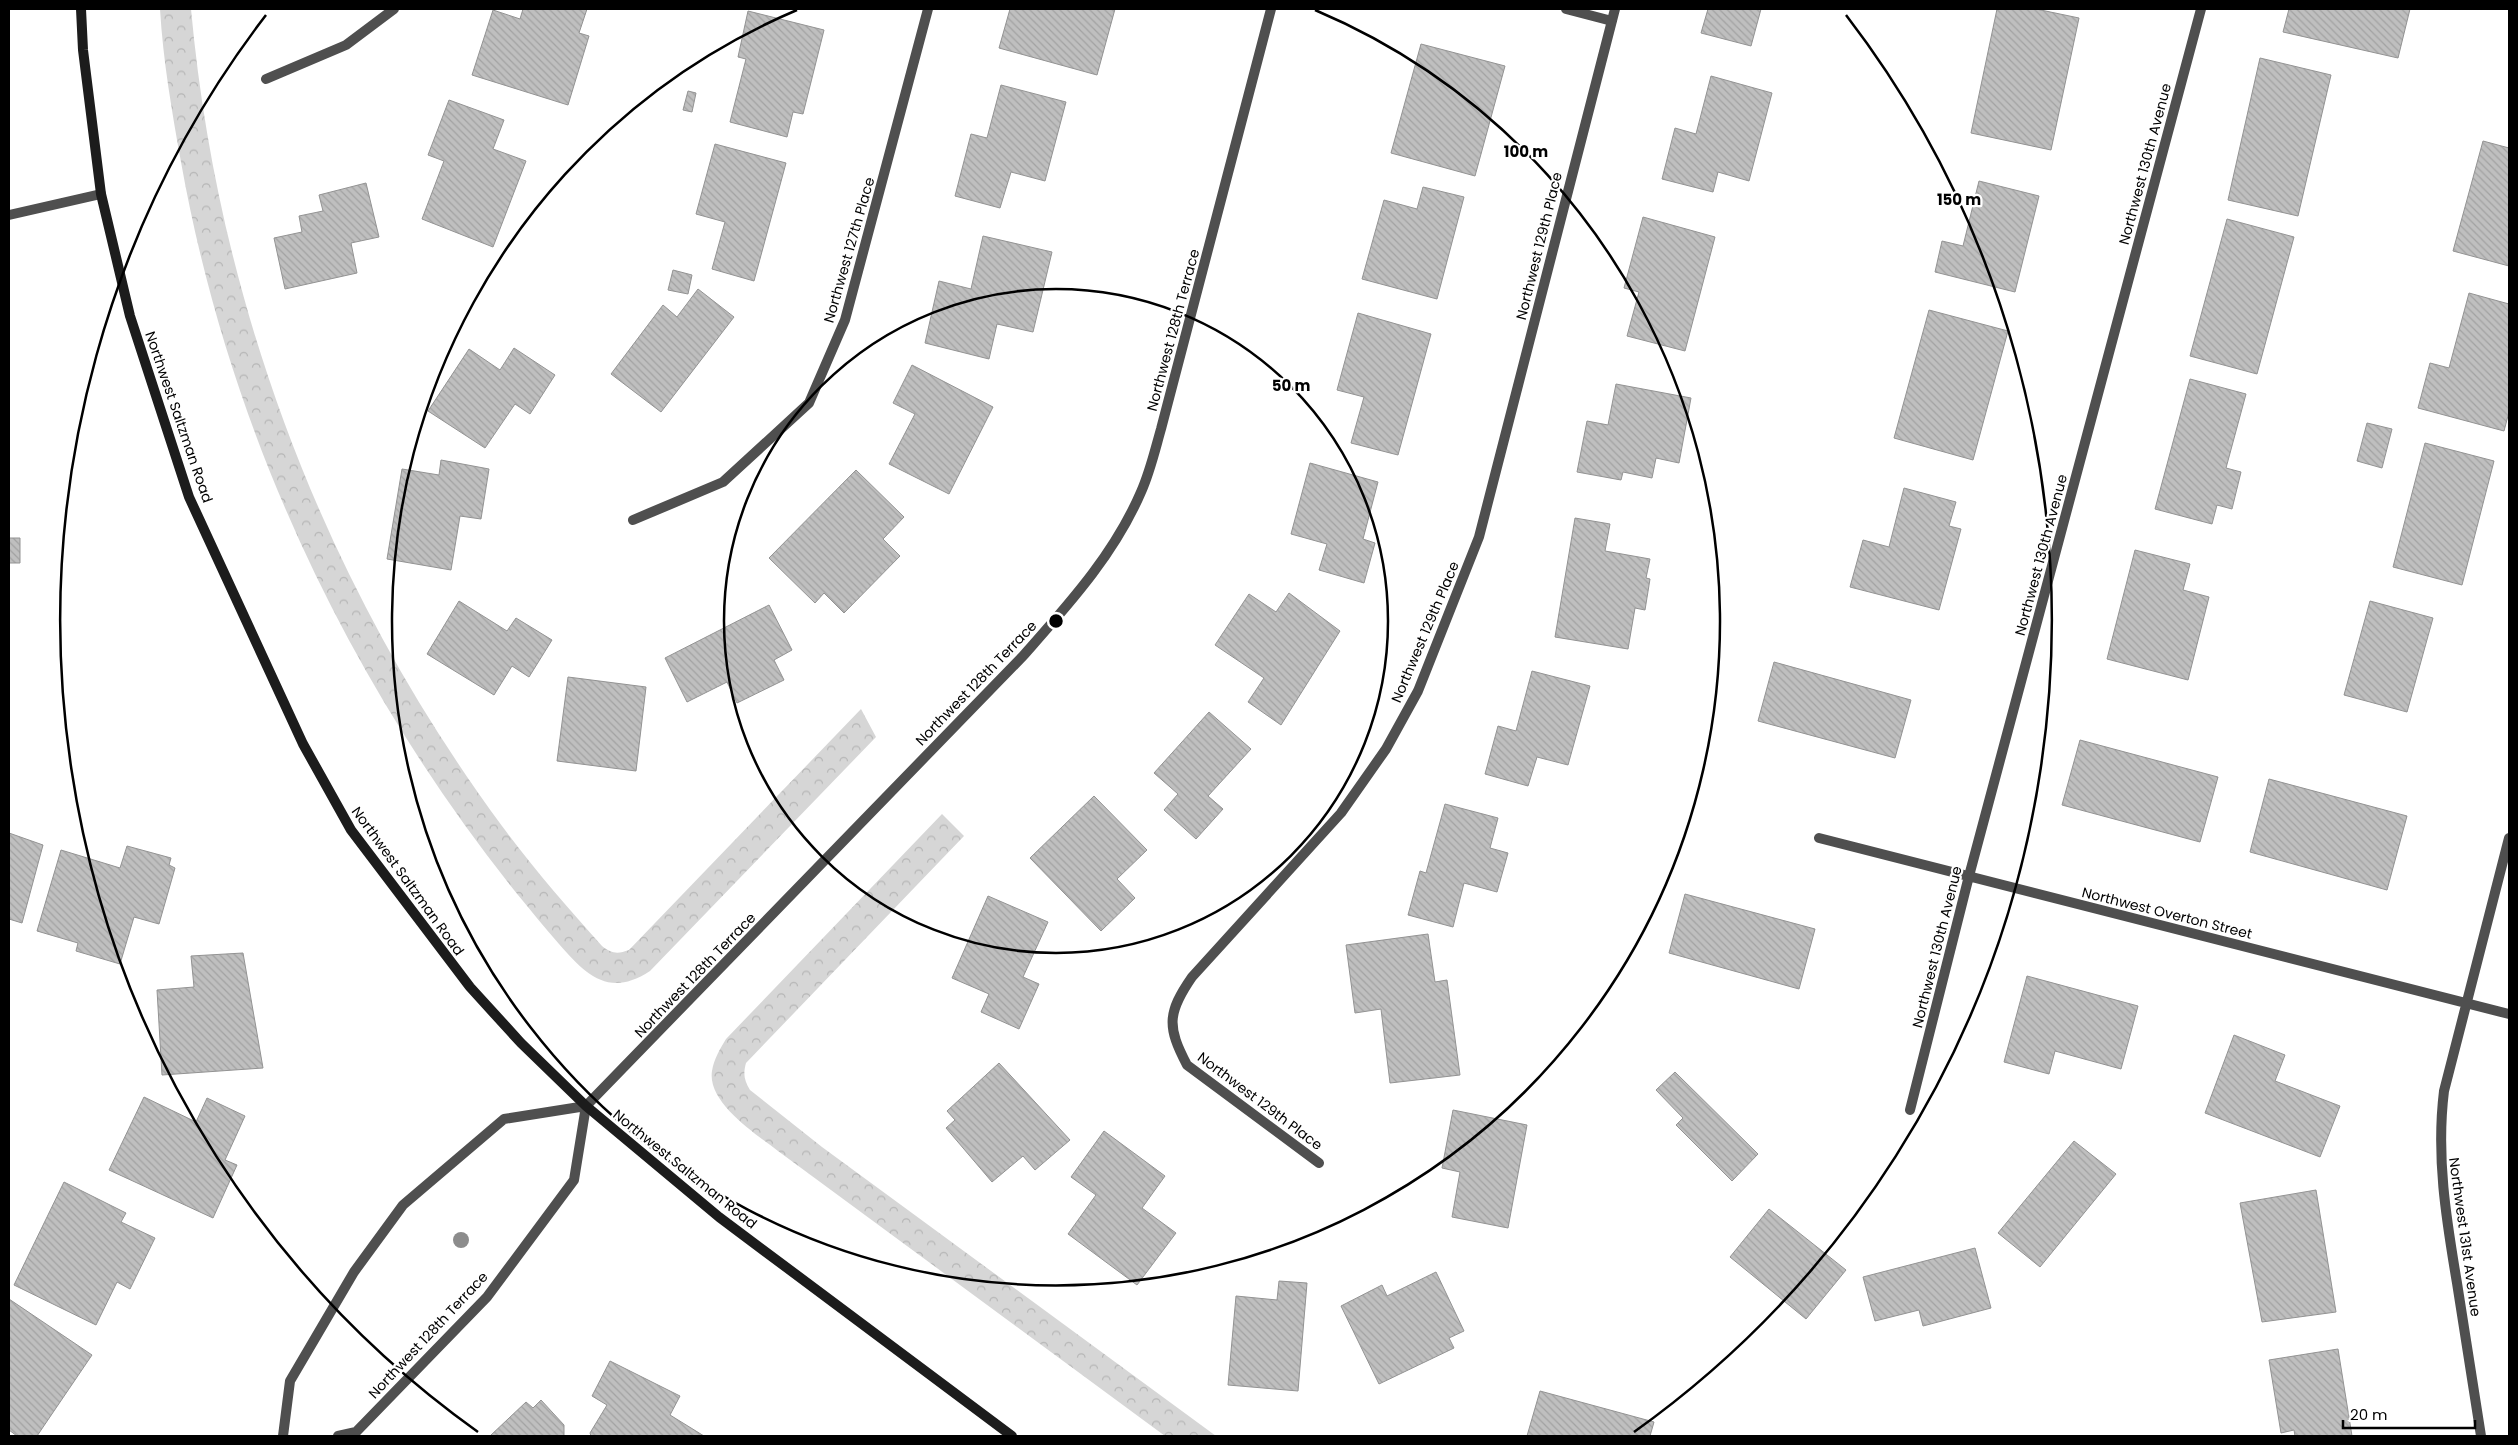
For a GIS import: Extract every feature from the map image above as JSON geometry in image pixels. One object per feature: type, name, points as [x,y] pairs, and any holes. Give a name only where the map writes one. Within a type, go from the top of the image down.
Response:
[{"type":"main road","name":"Northwest Saltzman Road","points":[[81,9],[83,50],[100,194],[130,316],[189,496],[303,744],[351,830],[470,987],[521,1043],[586,1106],[718,1216],[1012,1436]]},
{"type":"street","points":[[266,79],[346,45],[394,9]]},
{"type":"street","name":"Northwest 127th Place","points":[[633,520],[723,482],[809,403],[845,320],[928,9]]},
{"type":"street","name":"Northwest 128th Terrace","points":[[338,1436],[356,1432],[492,1289],[574,1180],[586,1106],[1023,656],[1077,595],[1114,543],[1142,491],[1161,430],[1271,9]]},
{"type":"street","points":[[1566,9],[1612,21]]},
{"type":"street","name":"Northwest 129th Place","points":[[1319,1163],[1187,1065],[1175,1042],[1171,1023],[1178,997],[1192,978],[1341,813],[1386,748],[1418,691],[1478,537],[1615,9]]},
{"type":"street","name":"Northwest 130th Avenue","points":[[1910,1110],[1969,876],[2201,9]]},
{"type":"street","points":[[9,215],[100,194]]},
{"type":"street","name":"Northwest Overton Street","points":[[1819,838],[2509,1014]]},
{"type":"street","name":"Northwest 131st Avenue","points":[[2481,1436],[2441,1176],[2440,1127],[2444,1091],[2465,1003],[2509,838]]},
{"type":"street","points":[[283,1436],[290,1381],[354,1272],[404,1205],[504,1119],[586,1106]]},
{"type":"green space","points":[[160,9],[191,9],[205,119],[226,228],[255,334],[290,439],[333,540],[383,639],[439,734],[514,842],[550,887],[602,946],[615,953],[629,950],[861,709],[876,737],[650,971],[635,979],[622,983],[610,982],[599,979],[589,973],[569,955],[518,895],[457,814],[400,729],[349,641],[304,550],[264,456],[230,360],[202,262],[174,124]]},
{"type":"green space","points":[[942,814],[964,836],[746,1063],[744,1074],[746,1083],[750,1090],[822,1147],[1216,1436],[1165,1436],[746,1127],[717,1095],[712,1083],[712,1071],[719,1050],[726,1039]]},
{"type":"building","points":[[523,9],[587,9],[579,33],[589,36],[568,105],[472,75],[493,10],[520,19]]},
{"type":"building","points":[[1010,9],[1115,9],[1097,75],[999,48]]},
{"type":"building","points":[[1708,9],[1761,9],[1751,46],[1701,33]]},
{"type":"building","points":[[1997,9],[2036,9],[2079,18],[2051,150],[1971,133]]},
{"type":"building","points":[[2289,9],[2410,9],[2398,58],[2283,32]]},
{"type":"building","points":[[748,11],[824,30],[803,114],[793,112],[787,137],[730,122],[746,59],[738,57]]},
{"type":"building","points":[[1421,44],[1505,66],[1475,176],[1391,153]]},
{"type":"building","points":[[2260,58],[2331,75],[2298,216],[2228,200]]},
{"type":"building","points":[[1711,76],[1772,93],[1749,181],[1718,172],[1713,192],[1662,179],[1675,128],[1696,134]]},
{"type":"building","points":[[1001,85],[1066,102],[1045,181],[1011,172],[1000,208],[955,196],[971,134],[987,138]]},
{"type":"building","points":[[688,91],[696,93],[692,112],[683,110]]},
{"type":"building","points":[[449,100],[504,120],[493,149],[526,161],[493,247],[422,219],[444,161],[428,155]]},
{"type":"building","points":[[2483,141],[2509,148],[2509,266],[2453,251]]},
{"type":"building","points":[[715,144],[786,163],[754,281],[712,269],[725,222],[696,214]]},
{"type":"building","points":[[1979,181],[2039,196],[2015,292],[1935,272],[1942,241],[1963,246]]},
{"type":"building","points":[[366,183],[379,237],[351,243],[357,273],[285,289],[274,238],[302,232],[299,216],[323,211],[319,195]]},
{"type":"building","points":[[1423,187],[1464,197],[1437,299],[1362,279],[1384,200],[1417,209]]},
{"type":"building","points":[[1643,217],[1715,237],[1685,351],[1627,336],[1639,292],[1624,288]]},
{"type":"building","points":[[2227,219],[2294,237],[2257,374],[2190,356]]},
{"type":"building","points":[[983,236],[1052,252],[1033,332],[997,324],[989,359],[925,343],[939,281],[971,289]]},
{"type":"building","points":[[673,270],[692,275],[688,294],[668,290]]},
{"type":"building","points":[[698,289],[734,317],[661,412],[611,374],[663,305],[677,317]]},
{"type":"building","points":[[2469,293],[2509,304],[2509,412],[2504,431],[2418,408],[2430,363],[2449,368]]},
{"type":"building","points":[[1929,310],[2008,331],[1973,460],[1894,438]]},
{"type":"building","points":[[1358,313],[1431,334],[1398,455],[1351,443],[1364,397],[1337,390]]},
{"type":"building","points":[[514,348],[555,375],[530,414],[515,404],[485,448],[428,411],[469,349],[500,370]]},
{"type":"building","points":[[912,365],[993,407],[949,494],[889,464],[915,414],[893,403]]},
{"type":"building","points":[[2190,379],[2246,394],[2226,468],[2241,472],[2232,509],[2217,505],[2212,524],[2155,509]]},
{"type":"building","points":[[1616,384],[1691,398],[1679,463],[1656,458],[1652,478],[1623,472],[1621,480],[1577,472],[1587,421],[1608,425]]},
{"type":"building","points":[[2367,423],[2392,429],[2382,468],[2357,461]]},
{"type":"building","points":[[2425,443],[2494,461],[2462,585],[2393,567]]},
{"type":"building","points":[[441,460],[489,469],[481,519],[460,516],[451,570],[387,559],[402,469],[439,475]]},
{"type":"building","points":[[1310,463],[1378,482],[1363,539],[1375,543],[1364,583],[1319,570],[1327,544],[1291,534]]},
{"type":"building","points":[[856,470],[904,517],[883,539],[900,556],[844,613],[824,593],[815,603],[769,558]]},
{"type":"building","points":[[1904,488],[1956,502],[1949,526],[1961,529],[1939,610],[1850,587],[1863,540],[1889,547]]},
{"type":"building","points":[[1575,518],[1610,524],[1605,551],[1650,559],[1646,578],[1650,579],[1645,610],[1635,608],[1628,649],[1555,637]]},
{"type":"building","points":[[9,538],[20,538],[20,563],[9,563]]},
{"type":"building","points":[[2135,550],[2190,564],[2183,590],[2209,597],[2188,680],[2107,659]]},
{"type":"building","points":[[1289,593],[1340,631],[1281,725],[1248,702],[1264,678],[1215,645],[1249,594],[1276,612]]},
{"type":"building","points":[[459,601],[507,631],[516,618],[552,640],[529,677],[512,666],[494,695],[427,654]]},
{"type":"building","points":[[2370,601],[2433,618],[2407,712],[2344,695]]},
{"type":"building","points":[[769,605],[792,650],[774,660],[784,680],[737,703],[727,682],[687,702],[665,658]]},
{"type":"building","points":[[1774,662],[1911,700],[1895,758],[1758,721]]},
{"type":"building","points":[[1532,671],[1590,686],[1568,765],[1537,757],[1528,786],[1485,774],[1498,726],[1516,731]]},
{"type":"building","points":[[568,677],[646,687],[636,771],[557,761]]},
{"type":"building","points":[[1209,712],[1251,749],[1208,796],[1223,809],[1196,839],[1164,810],[1178,794],[1154,773]]},
{"type":"building","points":[[2080,740],[2218,777],[2200,842],[2062,805]]},
{"type":"building","points":[[2269,779],[2407,816],[2387,890],[2250,852]]},
{"type":"building","points":[[1094,796],[1147,850],[1117,879],[1135,898],[1101,931],[1030,858]]},
{"type":"building","points":[[1445,804],[1498,818],[1490,848],[1508,853],[1497,892],[1464,883],[1453,927],[1408,915],[1420,871],[1426,873]]},
{"type":"building","points":[[9,833],[43,845],[22,923],[9,919]]},
{"type":"building","points":[[127,846],[171,858],[169,865],[175,868],[159,924],[134,917],[120,964],[76,951],[78,943],[37,931],[61,850],[120,868]]},
{"type":"building","points":[[1685,894],[1815,929],[1799,989],[1669,953]]},
{"type":"building","points":[[988,896],[1048,922],[1023,977],[1039,984],[1019,1029],[981,1012],[989,994],[952,978]]},
{"type":"building","points":[[1428,934],[1435,982],[1447,980],[1460,1075],[1390,1083],[1381,1009],[1355,1013],[1346,945]]},
{"type":"building","points":[[243,953],[263,1068],[162,1075],[157,990],[194,987],[191,956]]},
{"type":"building","points":[[2027,976],[2138,1006],[2121,1069],[2055,1051],[2049,1074],[2004,1062]]},
{"type":"building","points":[[2234,1035],[2285,1055],[2275,1081],[2340,1106],[2320,1157],[2205,1113]]},
{"type":"building","points":[[999,1063],[1070,1140],[1035,1170],[1023,1156],[992,1182],[946,1128],[955,1120],[947,1111]]},
{"type":"building","points":[[1675,1072],[1758,1154],[1732,1181],[1676,1125],[1683,1118],[1656,1090]]},
{"type":"building","points":[[144,1097],[196,1122],[207,1098],[245,1116],[225,1160],[237,1165],[213,1218],[109,1170]]},
{"type":"building","points":[[1453,1110],[1527,1125],[1508,1228],[1452,1217],[1460,1172],[1442,1168]]},
{"type":"building","points":[[1104,1131],[1165,1176],[1142,1208],[1176,1233],[1137,1285],[1068,1234],[1096,1195],[1071,1177]]},
{"type":"building","points":[[2074,1141],[2116,1174],[2040,1267],[1998,1233]]},
{"type":"building","points":[[64,1182],[126,1213],[121,1222],[155,1238],[130,1289],[117,1282],[96,1325],[14,1285]]},
{"type":"building","points":[[2316,1190],[2336,1312],[2262,1322],[2240,1203]]},
{"type":"building","points":[[1769,1209],[1846,1270],[1806,1319],[1730,1257]]},
{"type":"building","points":[[1975,1248],[1991,1308],[1923,1326],[1919,1310],[1875,1321],[1863,1277]]},
{"type":"building","points":[[1436,1272],[1464,1331],[1449,1338],[1454,1348],[1379,1384],[1341,1306],[1382,1285],[1387,1296]]},
{"type":"building","points":[[1279,1281],[1307,1283],[1298,1391],[1228,1385],[1236,1296],[1277,1300]]},
{"type":"building","points":[[9,1299],[92,1355],[37,1436],[17,1436],[9,1430]]},
{"type":"building","points":[[2338,1349],[2352,1436],[2295,1436],[2294,1430],[2281,1433],[2269,1360]]},
{"type":"building","points":[[610,1361],[680,1396],[670,1415],[704,1436],[591,1436],[590,1433],[607,1405],[592,1396]]},
{"type":"building","points":[[1540,1391],[1654,1422],[1650,1436],[1527,1436]]},
{"type":"building","points":[[541,1400],[564,1425],[564,1436],[490,1436],[526,1402],[533,1408]]}]
